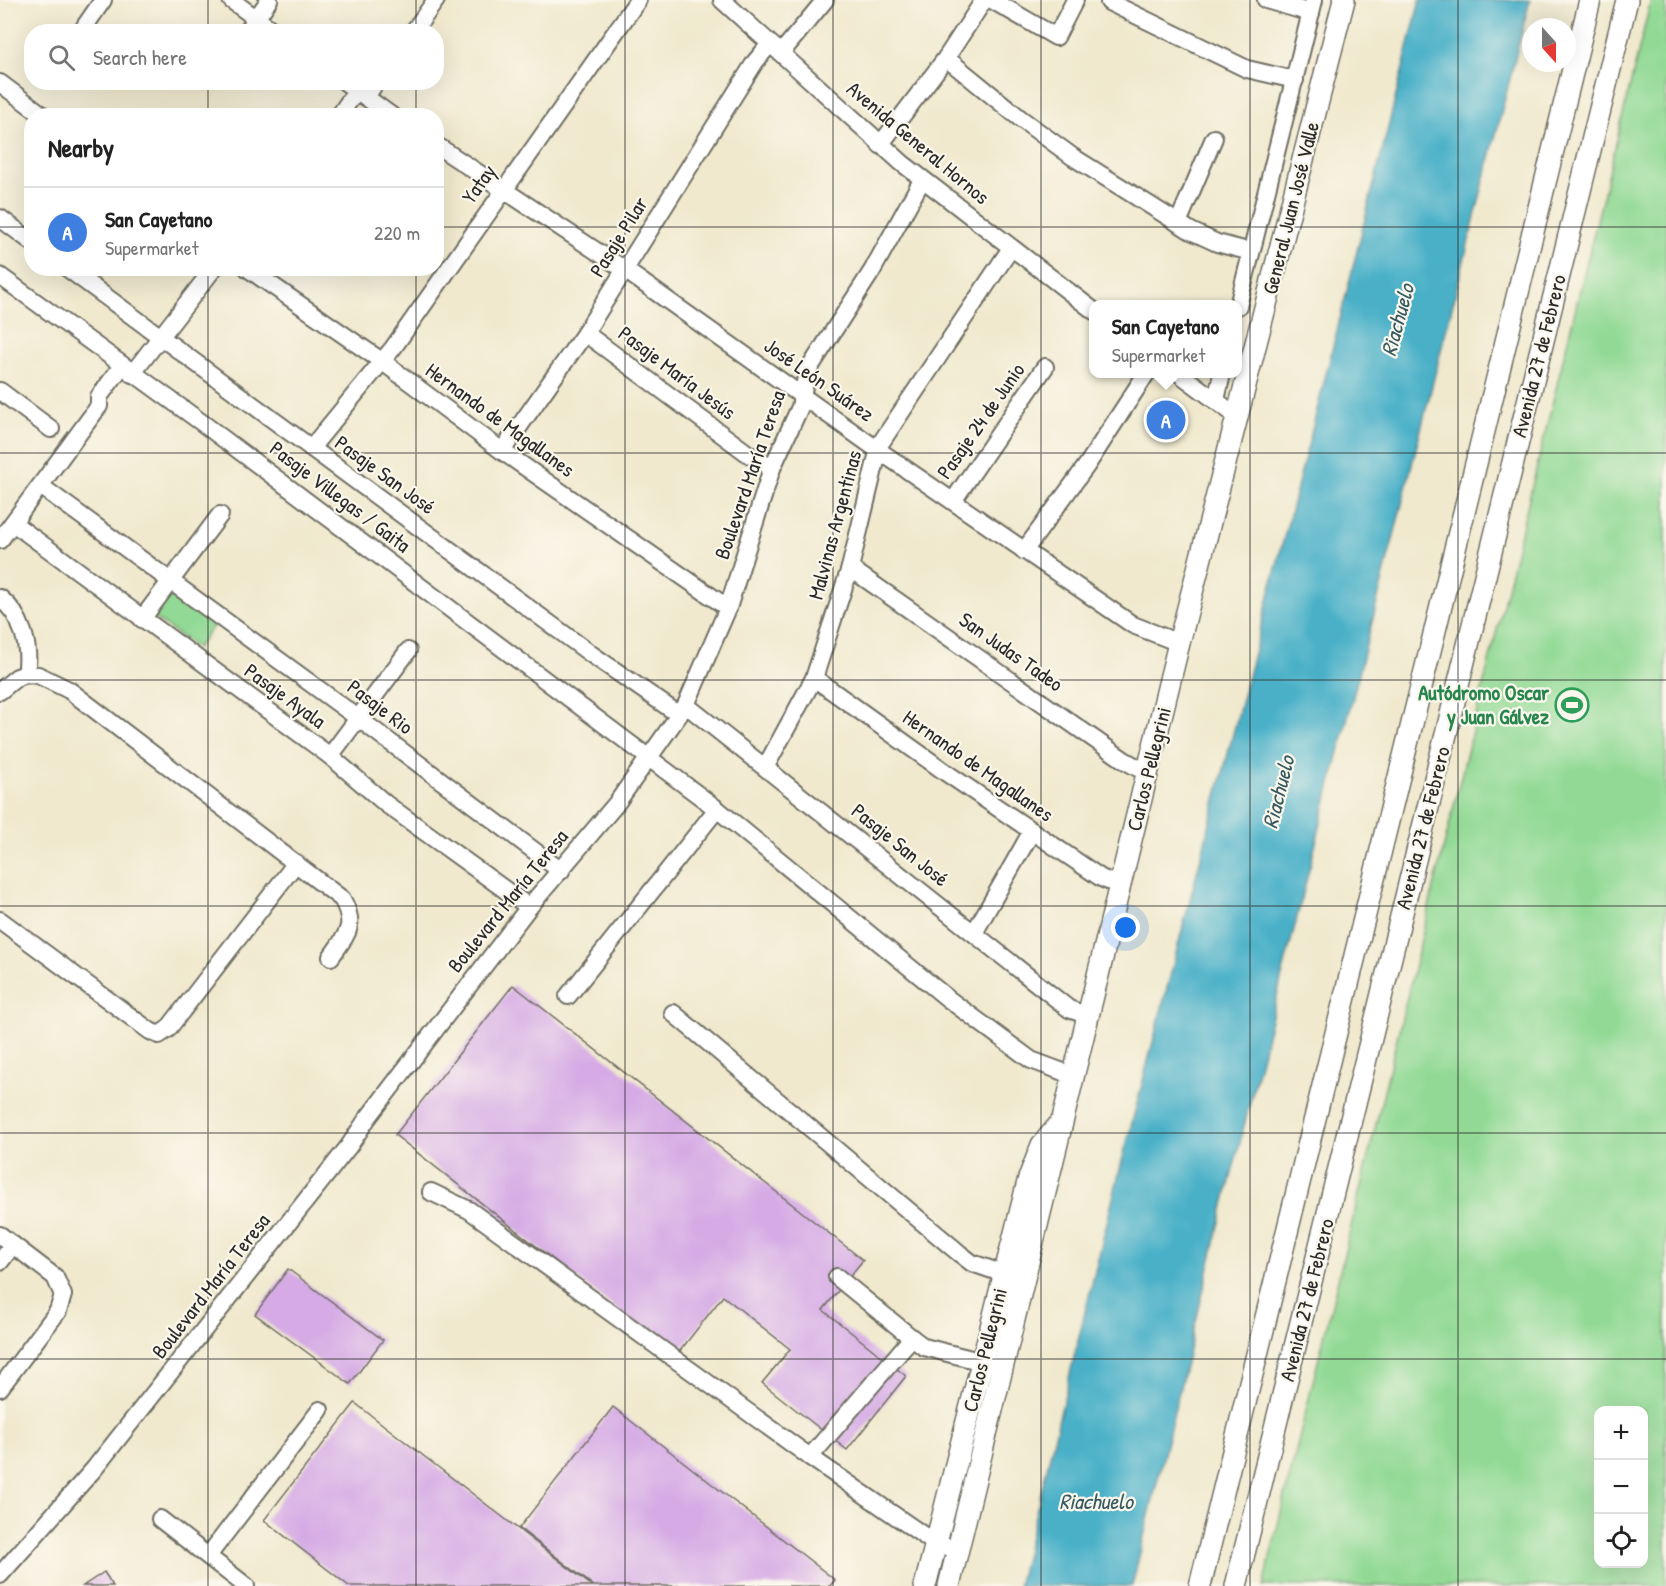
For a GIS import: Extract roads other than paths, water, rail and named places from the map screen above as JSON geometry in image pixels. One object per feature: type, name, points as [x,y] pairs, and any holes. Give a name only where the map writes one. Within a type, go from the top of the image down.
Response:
[{"type":"main road","name":"General Juan José Valle","points":[[1238,417],[1344,0]]},
{"type":"main road","name":"Avenida 27 de Febrero","points":[[1200,1586],[1590,0]]},
{"type":"main road","name":"Avenida 27 de Febrero","points":[[1236,1586],[1627,0]]},
{"type":"main road","name":"Carlos Pellegrini","points":[[925,1586],[1062,1123],[1179,643],[1238,417]]},
{"type":"main road","name":"Carlos Pellegrini","points":[[949,1586],[958,1550],[991,1364],[1004,1274],[1037,1156],[1047,1138],[1062,1123]]},
{"type":"street","points":[[86,24],[103,0]]},
{"type":"street","points":[[231,0],[251,24]]},
{"type":"street","points":[[253,24],[269,0]]},
{"type":"street","points":[[419,24],[436,0]]},
{"type":"street","name":"Yatay","points":[[444,273],[638,0]]},
{"type":"street","name":"Avenida General Hornos","points":[[722,0],[880,145],[922,180],[1089,307]]},
{"type":"street","name":"Pasaje Pilar","points":[[502,451],[585,333],[755,62],[776,48],[825,0]]},
{"type":"street","points":[[880,145],[946,58],[984,0]]},
{"type":"street","points":[[992,0],[1056,37],[1075,0]]},
{"type":"street","points":[[1266,0],[1312,6]]},
{"type":"street","points":[[1109,2],[1247,69],[1295,80]]},
{"type":"street","name":"General Juan José Valle","points":[[1239,300],[1312,6]]},
{"type":"street","points":[[946,58],[1040,134],[1178,223],[1217,243],[1251,252]]},
{"type":"street","points":[[0,83],[33,108]]},
{"type":"street","points":[[344,108],[356,90],[382,108]]},
{"type":"street","points":[[1178,223],[1214,138]]},
{"type":"street","name":"José León Suárez","points":[[444,150],[625,270],[802,397],[1138,628],[1179,643]]},
{"type":"street","name":"Boulevard María Teresa","points":[[0,1575],[94,1469],[349,1146],[367,1119],[529,908],[650,758],[682,709],[728,608],[772,468],[802,397],[807,372],[872,271],[922,180]]},
{"type":"street","points":[[0,218],[24,236]]},
{"type":"street","name":"Malvinas Argentinas","points":[[766,766],[814,678],[850,568],[883,437],[1011,248]]},
{"type":"street","name":"Pasaje Villegas / Gaita","points":[[0,276],[201,422],[717,809],[947,998],[1031,1060],[1074,1076]]},
{"type":"street","name":"Pasaje San José","points":[[78,276],[591,654],[682,709],[766,766],[1069,1009],[1089,1016]]},
{"type":"street","points":[[5,530],[42,487],[99,406],[99,398],[160,337],[208,276]]},
{"type":"street","name":"Hernando de Magallanes","points":[[258,276],[382,362],[502,451],[728,608]]},
{"type":"street","name":"Yatay","points":[[311,448],[382,362],[442,276]]},
{"type":"street","name":"Pasaje María Jesús","points":[[585,333],[747,453],[772,468]]},
{"type":"street","name":"Pasaje 24 de Junio","points":[[953,501],[1045,367]]},
{"type":"street","points":[[1024,551],[1088,465],[1143,378]]},
{"type":"street","points":[[1186,378],[1238,417]]},
{"type":"street","points":[[1216,400],[1221,378]]},
{"type":"street","points":[[0,391],[51,429]]},
{"type":"street","name":"Pasaje Rio","points":[[42,487],[358,718],[561,871]]},
{"type":"street","points":[[142,620],[220,515]]},
{"type":"street","name":"Pasaje Ayala","points":[[5,530],[142,620],[330,756],[386,804],[529,908]]},
{"type":"street","name":"San Judas Tadeo","points":[[850,568],[1124,760],[1148,773]]},
{"type":"street","points":[[0,598],[17,616],[27,647],[26,674]]},
{"type":"street","points":[[330,756],[408,651]]},
{"type":"street","points":[[0,691],[17,677],[26,674],[38,675],[69,690],[342,899],[350,912],[348,932],[331,957]]},
{"type":"street","name":"Hernando de Magallanes","points":[[814,678],[948,774],[1101,878],[1120,886]]},
{"type":"street","points":[[567,996],[717,809]]},
{"type":"street","points":[[974,933],[1032,831]]},
{"type":"street","points":[[0,920],[150,1032],[159,1035],[168,1029],[296,863]]},
{"type":"street","points":[[673,1013],[959,1253],[972,1263],[1004,1274]]},
{"type":"street","points":[[431,1192],[469,1210],[936,1544],[958,1550]]},
{"type":"street","points":[[0,1262],[6,1240],[55,1276],[63,1295],[58,1311],[0,1388]]},
{"type":"street","points":[[837,1277],[924,1347],[991,1364]]},
{"type":"street","points":[[810,1456],[912,1338]]},
{"type":"street","points":[[208,1556],[320,1410]]},
{"type":"street","points":[[160,1519],[246,1586]]},
{"type":"water","name":"Riachuelo","points":[[1420,0],[1530,0],[1525,18],[1522,18],[1522,31],[1227,1193],[1132,1586],[1018,1586],[1121,1165],[1314,422]]},
{"type":"place","name":"San Cayetano","points":[[1166,420]]},
{"type":"place","name":"Autódromo Oscar y Juan Gálvez","points":[[1572,705]]}]
